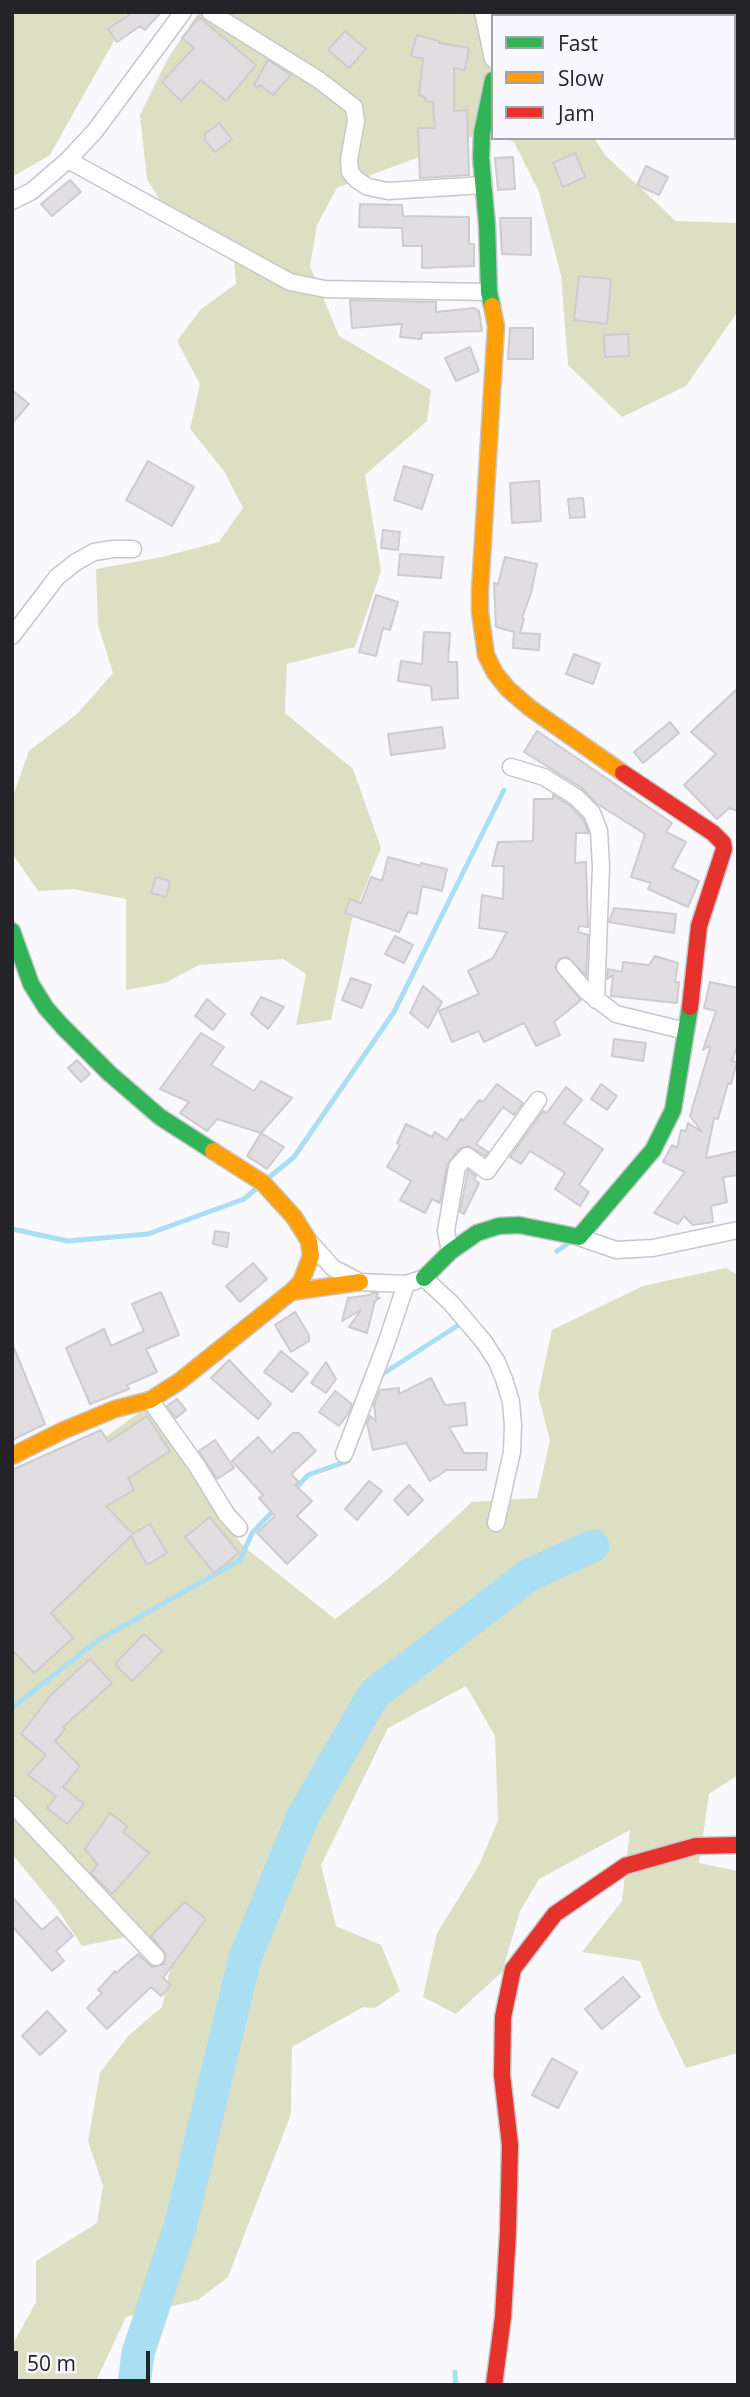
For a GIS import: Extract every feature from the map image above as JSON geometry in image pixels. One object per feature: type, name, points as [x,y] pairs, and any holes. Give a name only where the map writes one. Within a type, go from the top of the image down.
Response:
[{"type":"street","points":[[12,201],[32,191],[68,160],[102,122],[183,12]]},
{"type":"street","points":[[210,12],[318,80],[354,107],[356,121],[349,160],[350,172],[368,187],[388,191],[484,185]]},
{"type":"street","points":[[483,12],[491,50]]},
{"type":"street","points":[[491,90],[482,133],[481,158],[489,292],[496,327],[480,601],[486,654],[502,681],[530,708],[713,833],[723,843],[721,859],[699,926],[691,1003],[673,1110],[653,1150],[579,1237]]},
{"type":"street","points":[[68,160],[290,282],[325,289],[489,292]]},
{"type":"street","points":[[12,636],[57,577],[76,562],[94,552],[113,548],[133,549]]},
{"type":"street","points":[[511,767],[544,777],[576,797],[592,813],[598,831],[601,866],[596,1000]]},
{"type":"street","points":[[721,859],[738,852]]},
{"type":"street","points":[[12,931],[31,984],[46,1008],[63,1027],[109,1073],[160,1117],[262,1183],[294,1217],[309,1241],[333,1268],[360,1282]]},
{"type":"street","points":[[565,967],[574,980],[616,1014],[685,1031]]},
{"type":"street","points":[[450,1252],[446,1231],[457,1167],[467,1156],[487,1171],[538,1100]]},
{"type":"street","points":[[291,1292],[360,1282],[406,1284],[424,1278],[450,1252],[477,1233],[499,1226],[519,1225],[579,1237],[616,1250],[653,1248],[738,1230]]},
{"type":"street","points":[[12,1456],[115,1409],[150,1400],[180,1381],[301,1282],[311,1256],[309,1241]]},
{"type":"street","points":[[424,1278],[451,1303],[484,1342],[497,1362],[511,1402],[512,1452],[496,1523]]},
{"type":"street","points":[[344,1454],[406,1284]]},
{"type":"street","points":[[150,1400],[197,1466],[227,1515],[239,1528]]},
{"type":"street","points":[[12,1804],[156,1957]]},
{"type":"street","points":[[494,2385],[503,2317],[509,2220],[510,2145],[502,2075],[503,2017],[513,1969],[555,1914],[625,1866],[696,1846],[738,1845]]},
{"type":"green space","points":[[12,12],[127,12],[120,30],[50,155],[12,177]]},
{"type":"green space","points":[[199,12],[454,12],[458,15],[460,12],[538,12],[491,14],[491,134],[482,133],[337,188],[317,225],[310,266],[339,336],[431,390],[427,421],[365,475],[381,571],[355,647],[287,664],[285,713],[353,769],[381,848],[352,919],[331,1020],[296,1025],[306,974],[283,959],[199,965],[165,983],[126,990],[126,899],[73,889],[38,891],[12,853],[12,799],[29,751],[77,714],[113,673],[98,625],[96,569],[162,557],[219,542],[243,508],[224,471],[190,429],[200,384],[177,341],[201,309],[236,284],[233,249],[167,212],[147,179],[140,115],[168,58]]},
{"type":"green space","points":[[509,140],[595,140],[605,155],[676,221],[736,223],[738,311],[686,386],[622,417],[568,365],[561,275],[539,192],[514,142]]},
{"type":"green space","points":[[726,1268],[738,1275],[738,1775],[709,1794],[699,1863],[738,1871],[738,2053],[686,2068],[659,2012],[640,1961],[582,1952],[622,1901],[630,1830],[539,1879],[520,1911],[502,1972],[456,2014],[423,1997],[437,1933],[478,1867],[498,1821],[495,1736],[466,1686],[388,1728],[321,1865],[336,1926],[381,1945],[400,1991],[375,2008],[363,2007],[292,2047],[291,2114],[228,2277],[198,2300],[126,2317],[94,2385],[12,2385],[12,2346],[36,2302],[36,2261],[97,2223],[103,2186],[88,2141],[100,2073],[128,2036],[162,2007],[171,1965],[131,1936],[82,1946],[58,1910],[12,1854],[12,1609],[64,1467],[147,1407],[242,1545],[335,1619],[389,1578],[472,1502],[537,1498],[550,1440],[538,1395],[552,1330],[643,1286]]},
{"type":"building","points":[[126,12],[161,12],[145,30],[140,26],[117,42],[108,29],[129,15]]},
{"type":"building","points":[[199,17],[256,65],[226,101],[201,80],[181,101],[162,82],[194,48],[182,38]]},
{"type":"building","points":[[345,31],[366,49],[349,68],[328,50]]},
{"type":"building","points":[[417,35],[439,43],[469,48],[465,70],[454,68],[454,111],[467,110],[469,175],[420,178],[418,128],[435,128],[433,102],[426,101],[425,97],[419,95],[423,59],[411,56]]},
{"type":"building","points":[[268,60],[291,75],[273,95],[260,85],[257,88],[254,85]]},
{"type":"building","points":[[219,123],[232,139],[215,152],[205,140],[205,134]]},
{"type":"building","points":[[575,153],[585,177],[563,187],[553,163]]},
{"type":"building","points":[[513,157],[515,189],[498,190],[495,158]]},
{"type":"building","points":[[646,166],[668,177],[659,195],[637,185]]},
{"type":"building","points":[[70,180],[81,192],[52,216],[41,204]]},
{"type":"building","points":[[360,204],[402,205],[403,216],[469,217],[469,244],[474,244],[474,266],[422,268],[422,246],[403,246],[402,228],[359,227]]},
{"type":"building","points":[[500,218],[531,218],[531,255],[502,254]]},
{"type":"building","points":[[579,276],[611,279],[607,324],[574,320]]},
{"type":"building","points":[[350,300],[436,302],[436,312],[474,308],[479,311],[482,331],[422,333],[421,339],[400,337],[402,324],[352,328]]},
{"type":"building","points":[[510,328],[533,328],[533,359],[508,359]]},
{"type":"building","points":[[628,334],[629,356],[605,357],[604,335]]},
{"type":"building","points":[[470,347],[479,371],[456,381],[445,358]]},
{"type":"building","points":[[12,390],[29,404],[12,423]]},
{"type":"building","points":[[148,461],[194,487],[172,526],[126,500]]},
{"type":"building","points":[[404,466],[433,475],[422,509],[394,500]]},
{"type":"building","points":[[539,481],[541,521],[512,523],[510,483]]},
{"type":"building","points":[[583,498],[585,517],[570,518],[568,499]]},
{"type":"building","points":[[383,530],[400,532],[398,550],[381,548]]},
{"type":"building","points":[[400,554],[443,557],[441,578],[398,575]]},
{"type":"building","points":[[505,557],[537,564],[520,633],[540,634],[539,650],[513,648],[514,632],[496,627],[494,583],[498,584]]},
{"type":"building","points":[[376,595],[398,602],[390,630],[383,628],[376,656],[359,652]]},
{"type":"building","points":[[424,632],[450,633],[448,662],[457,662],[458,698],[432,700],[431,686],[398,681],[401,661],[422,664]]},
{"type":"building","points":[[574,654],[600,664],[593,684],[566,674]]},
{"type":"building","points":[[738,688],[738,811],[729,808],[717,819],[684,785],[716,754],[691,732]]},
{"type":"building","points":[[670,722],[679,733],[643,763],[634,752]]},
{"type":"building","points":[[442,727],[445,748],[391,755],[388,734]]},
{"type":"building","points":[[537,731],[672,823],[666,832],[686,842],[672,868],[699,881],[688,907],[648,889],[651,883],[631,877],[645,834],[596,803],[582,788],[524,752]]},
{"type":"building","points":[[553,795],[569,805],[583,819],[589,833],[576,833],[575,863],[586,862],[588,927],[579,926],[578,932],[588,935],[586,976],[568,957],[559,959],[555,968],[581,1000],[554,1022],[560,1035],[536,1046],[524,1023],[484,1042],[479,1031],[452,1042],[439,1011],[479,994],[468,971],[493,958],[507,932],[479,928],[482,895],[503,899],[504,866],[492,866],[498,842],[533,841],[534,799],[553,799]]},
{"type":"building","points":[[388,857],[421,866],[421,863],[447,869],[442,891],[422,886],[417,914],[408,912],[399,932],[345,913],[350,899],[361,903],[371,877],[382,881]]},
{"type":"building","points":[[156,877],[170,881],[166,897],[151,893]]},
{"type":"building","points":[[614,908],[676,914],[674,933],[609,922]]},
{"type":"building","points":[[395,936],[413,945],[404,963],[385,954]]},
{"type":"building","points":[[655,956],[678,963],[675,982],[679,982],[677,1003],[611,996],[613,975],[607,979],[608,969],[622,972],[623,962],[649,965]]},
{"type":"building","points":[[351,978],[371,985],[362,1008],[342,1000]]},
{"type":"building","points":[[710,982],[738,988],[738,1043],[732,1061],[737,1062],[731,1084],[728,1083],[718,1119],[714,1118],[706,1158],[738,1151],[738,1175],[723,1177],[727,1202],[711,1206],[713,1222],[693,1225],[684,1216],[678,1224],[654,1213],[685,1172],[663,1162],[672,1145],[677,1148],[681,1130],[686,1131],[688,1123],[702,1132],[690,1116],[710,1048],[709,1046],[703,1050],[716,1011],[704,1008]]},
{"type":"building","points":[[423,986],[442,1002],[428,1028],[410,1013]]},
{"type":"building","points":[[261,997],[284,1007],[268,1029],[251,1014]]},
{"type":"building","points":[[207,999],[225,1014],[213,1030],[195,1016]]},
{"type":"building","points":[[201,1033],[224,1047],[211,1065],[254,1091],[261,1081],[292,1098],[261,1133],[217,1119],[207,1131],[180,1113],[189,1102],[160,1089]]},
{"type":"building","points":[[614,1039],[646,1043],[643,1061],[612,1056]]},
{"type":"building","points":[[77,1060],[90,1074],[81,1082],[68,1068]]},
{"type":"building","points":[[497,1084],[523,1103],[514,1115],[503,1107],[476,1144],[488,1152],[485,1156],[469,1146],[459,1149],[447,1165],[440,1203],[432,1199],[425,1213],[400,1200],[411,1181],[387,1167],[400,1145],[397,1143],[406,1124],[432,1137],[435,1132],[447,1140],[461,1119],[463,1121],[479,1100],[483,1102]]},
{"type":"building","points":[[601,1084],[617,1096],[607,1110],[591,1099]]},
{"type":"building","points":[[566,1087],[582,1100],[564,1123],[603,1149],[579,1185],[589,1192],[580,1206],[555,1189],[565,1173],[530,1151],[521,1164],[510,1157],[543,1111],[547,1113]]},
{"type":"building","points":[[261,1133],[284,1147],[267,1169],[247,1156]]},
{"type":"building","points":[[468,1170],[476,1176],[474,1180],[479,1183],[464,1214],[460,1212]]},
{"type":"building","points":[[215,1231],[229,1233],[227,1247],[213,1244]]},
{"type":"building","points":[[253,1263],[267,1279],[240,1302],[226,1286]]},
{"type":"building","points":[[161,1292],[179,1335],[146,1349],[157,1372],[127,1385],[129,1389],[90,1404],[66,1348],[104,1329],[111,1346],[144,1331],[132,1304]]},
{"type":"building","points":[[378,1293],[376,1297],[380,1298],[375,1301],[367,1333],[349,1327],[361,1310],[342,1321],[348,1298]]},
{"type":"building","points":[[295,1312],[309,1335],[309,1341],[291,1352],[275,1325]]},
{"type":"building","points":[[14,1348],[45,1424],[12,1440],[12,1349]]},
{"type":"building","points":[[281,1351],[308,1373],[292,1392],[264,1372]]},
{"type":"building","points":[[229,1360],[271,1404],[258,1419],[211,1378]]},
{"type":"building","points":[[326,1362],[336,1379],[326,1393],[311,1383]]},
{"type":"building","points":[[431,1378],[445,1405],[465,1403],[467,1425],[449,1427],[464,1453],[487,1453],[486,1470],[447,1470],[430,1481],[406,1443],[373,1450],[367,1423],[370,1416],[376,1421],[374,1405],[380,1390],[399,1388],[399,1394]]},
{"type":"building","points":[[335,1391],[352,1404],[339,1426],[319,1412]]},
{"type":"building","points":[[177,1399],[186,1410],[176,1418],[167,1406]]},
{"type":"building","points":[[147,1416],[170,1451],[128,1478],[134,1490],[106,1506],[133,1534],[150,1524],[167,1553],[147,1565],[131,1536],[51,1613],[73,1638],[34,1673],[12,1650],[12,1470],[101,1430],[108,1442]]},
{"type":"building","points":[[293,1433],[299,1433],[316,1451],[291,1474],[299,1482],[295,1485],[312,1501],[297,1516],[317,1535],[287,1564],[257,1533],[275,1516],[259,1498],[263,1495],[232,1461],[258,1437],[272,1453]]},
{"type":"building","points":[[215,1440],[234,1468],[217,1479],[199,1451]]},
{"type":"building","points":[[369,1481],[382,1491],[357,1520],[345,1509]]},
{"type":"building","points":[[409,1485],[423,1500],[408,1515],[394,1500]]},
{"type":"building","points":[[210,1517],[239,1553],[214,1573],[185,1537]]},
{"type":"building","points":[[144,1634],[162,1651],[132,1681],[115,1664]]},
{"type":"building","points":[[90,1659],[112,1683],[63,1727],[65,1729],[55,1741],[80,1766],[63,1787],[84,1804],[67,1824],[47,1808],[56,1796],[28,1775],[46,1755],[21,1734],[51,1695]]},
{"type":"building","points":[[110,1813],[127,1826],[123,1832],[149,1853],[112,1894],[91,1873],[98,1865],[85,1849]]},
{"type":"building","points":[[12,1897],[42,1930],[57,1917],[73,1936],[56,1951],[64,1961],[52,1971],[12,1926]]},
{"type":"building","points":[[185,1902],[206,1919],[163,1978],[171,1985],[161,1996],[151,1987],[107,2029],[87,2008],[102,1993],[98,1990],[115,1971],[116,1973],[138,1954],[152,1967],[164,1964],[166,1954],[151,1936]]},
{"type":"building","points":[[623,1977],[640,1997],[602,2029],[585,2009]]},
{"type":"building","points":[[47,2011],[66,2031],[40,2055],[22,2036]]},
{"type":"building","points":[[552,2058],[577,2072],[558,2108],[532,2095]]},
{"type":"waterway","points":[[267,1179],[294,1157],[394,1012],[504,790]]},
{"type":"waterway","points":[[12,1229],[68,1241],[148,1234],[244,1199],[257,1188]]},
{"type":"waterway","points":[[557,1251],[569,1243]]},
{"type":"waterway","points":[[378,1377],[460,1324]]},
{"type":"waterway","points":[[293,1491],[308,1475],[348,1461],[350,1455]]},
{"type":"waterway","points":[[12,1708],[97,1641],[240,1560],[252,1533],[276,1508]]},
{"type":"waterway","points":[[134,2385],[138,2353],[180,2227],[245,1958],[303,1816],[374,1694],[529,1575],[593,1546]]},
{"type":"waterway","points":[[455,2372],[456,2385]]},
{"type":"traffic: fast","points":[[491,90],[482,133],[481,158],[492,306]]},
{"type":"traffic: fast","points":[[12,931],[31,984],[46,1008],[63,1027],[109,1073],[160,1117],[213,1151]]},
{"type":"traffic: fast","points":[[424,1278],[450,1252],[477,1233],[499,1226],[519,1225],[579,1237],[653,1150],[673,1110],[690,1007]]},
{"type":"traffic: slow","points":[[492,306],[496,326],[480,590],[486,655],[495,673],[508,689],[530,708],[623,773]]},
{"type":"traffic: slow","points":[[213,1151],[263,1183],[294,1217],[309,1241],[311,1256],[301,1282],[291,1292]]},
{"type":"traffic: slow","points":[[12,1456],[115,1409],[150,1400],[180,1381],[291,1292],[360,1282]]},
{"type":"traffic: jam","points":[[623,773],[713,833],[723,843],[724,849],[699,926],[690,1007]]},
{"type":"traffic: jam","points":[[494,2385],[503,2317],[508,2232],[510,2145],[502,2075],[503,2017],[513,1969],[555,1914],[625,1866],[696,1846],[738,1845]]}]
